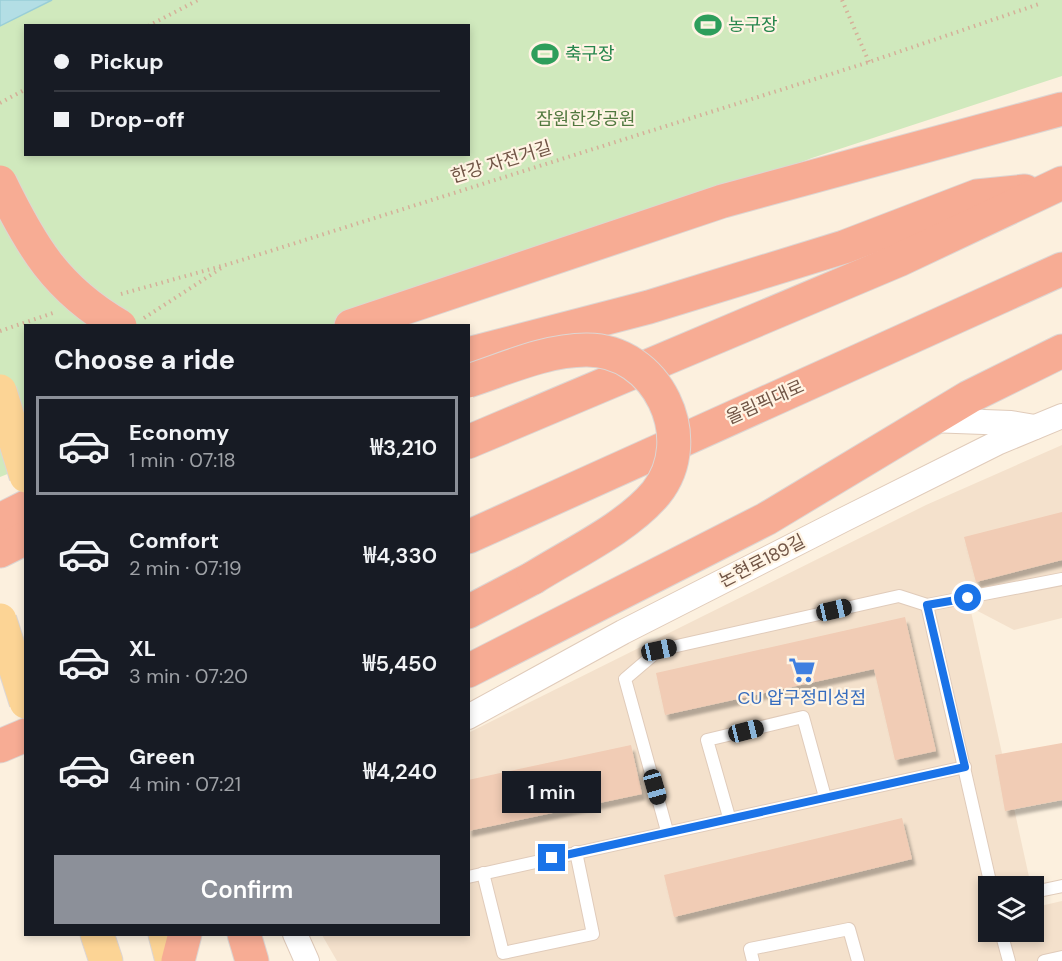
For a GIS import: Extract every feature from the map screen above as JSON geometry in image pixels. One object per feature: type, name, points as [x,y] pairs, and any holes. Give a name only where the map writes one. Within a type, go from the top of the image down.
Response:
[{"type":"highway","points":[[357,324],[723,201],[1062,109]]},
{"type":"highway","points":[[0,182],[24,232],[57,278],[76,297],[127,313]]},
{"type":"highway","points":[[470,353],[649,307],[844,247],[977,196],[1055,186]]},
{"type":"highway","points":[[470,441],[899,260],[1055,186]]},
{"type":"highway","name":"올림픽대로","points":[[470,536],[1062,270]]},
{"type":"highway","points":[[470,380],[565,352],[589,349],[614,355],[651,379],[665,398],[672,420],[673,450],[667,472],[656,492],[630,517],[533,578],[470,611]]},
{"type":"highway","points":[[470,670],[766,519],[969,396],[1062,351]]},
{"type":"highway","points":[[0,520],[24,508]]},
{"type":"highway","points":[[0,551],[24,539]]},
{"type":"highway","points":[[0,644],[24,633]]},
{"type":"highway","points":[[0,747],[24,736]]},
{"type":"highway","points":[[178,961],[184,936]]},
{"type":"highway","points":[[245,936],[252,961]]},
{"type":"main road","points":[[0,391],[24,469]]},
{"type":"main road","points":[[0,620],[24,696]]},
{"type":"main road","points":[[166,936],[172,961]]},
{"type":"street","name":"논현로189길","points":[[470,716],[623,632],[822,530],[997,444],[1062,416]]},
{"type":"street","points":[[929,420],[1011,423],[1038,427]]},
{"type":"street","points":[[296,936],[307,961]]},
{"type":"lane","points":[[667,831],[625,679],[659,650],[899,596],[927,605],[1062,579]]},
{"type":"lane","points":[[927,605],[989,876]]},
{"type":"lane","points":[[729,817],[707,740],[803,717],[825,797]]},
{"type":"lane","points":[[470,876],[729,817],[965,767]]},
{"type":"lane","points":[[483,873],[503,953],[593,934],[576,852]]},
{"type":"lane","points":[[1044,890],[1062,885]]},
{"type":"lane","points":[[753,961],[750,949],[849,929],[858,961]]},
{"type":"lane","points":[[1004,942],[1009,961]]},
{"type":"lane","points":[[1044,961],[1062,957]]},
{"type":"path","points":[[152,24],[198,0]]},
{"type":"path","points":[[842,0],[869,62]]},
{"type":"path","name":"한강 자전거길","points":[[127,313],[229,264],[869,62],[1042,3]]},
{"type":"path","points":[[0,103],[24,90]]},
{"type":"path","points":[[127,313],[229,264]]},
{"type":"path","points":[[0,331],[65,310]]},
{"type":"shaded area","points":[[1062,445],[1062,618],[1014,630],[970,607],[1029,876],[978,876],[978,942],[1044,942],[1044,905],[1062,901],[1062,961],[337,961],[323,936],[470,936],[470,732],[926,505]]},
{"type":"green space","name":"잠원한강공원","points":[[52,0],[1062,0],[1062,76],[812,158],[381,324],[24,324],[24,467],[0,477],[0,26]]},
{"type":"water","points":[[0,0],[52,0],[0,26]]},
{"type":"building","points":[[1062,512],[1062,560],[976,582],[964,537]]},
{"type":"building","points":[[905,617],[936,751],[895,760],[874,669],[665,715],[656,673]]},
{"type":"building","points":[[1062,743],[1062,800],[1005,811],[995,755]]},
{"type":"building","points":[[631,745],[642,794],[470,831],[470,780]]},
{"type":"building","points":[[902,818],[912,859],[674,917],[664,875]]},
{"type":"place","name":"농구장","points":[[708,25]]},
{"type":"place","name":"축구장","points":[[545,54]]},
{"type":"place","name":"CU 압구정미성점","points":[[802,670]]},
{"type":"route","points":[[552,858],[631,838],[965,767],[927,605],[968,598]]}]
